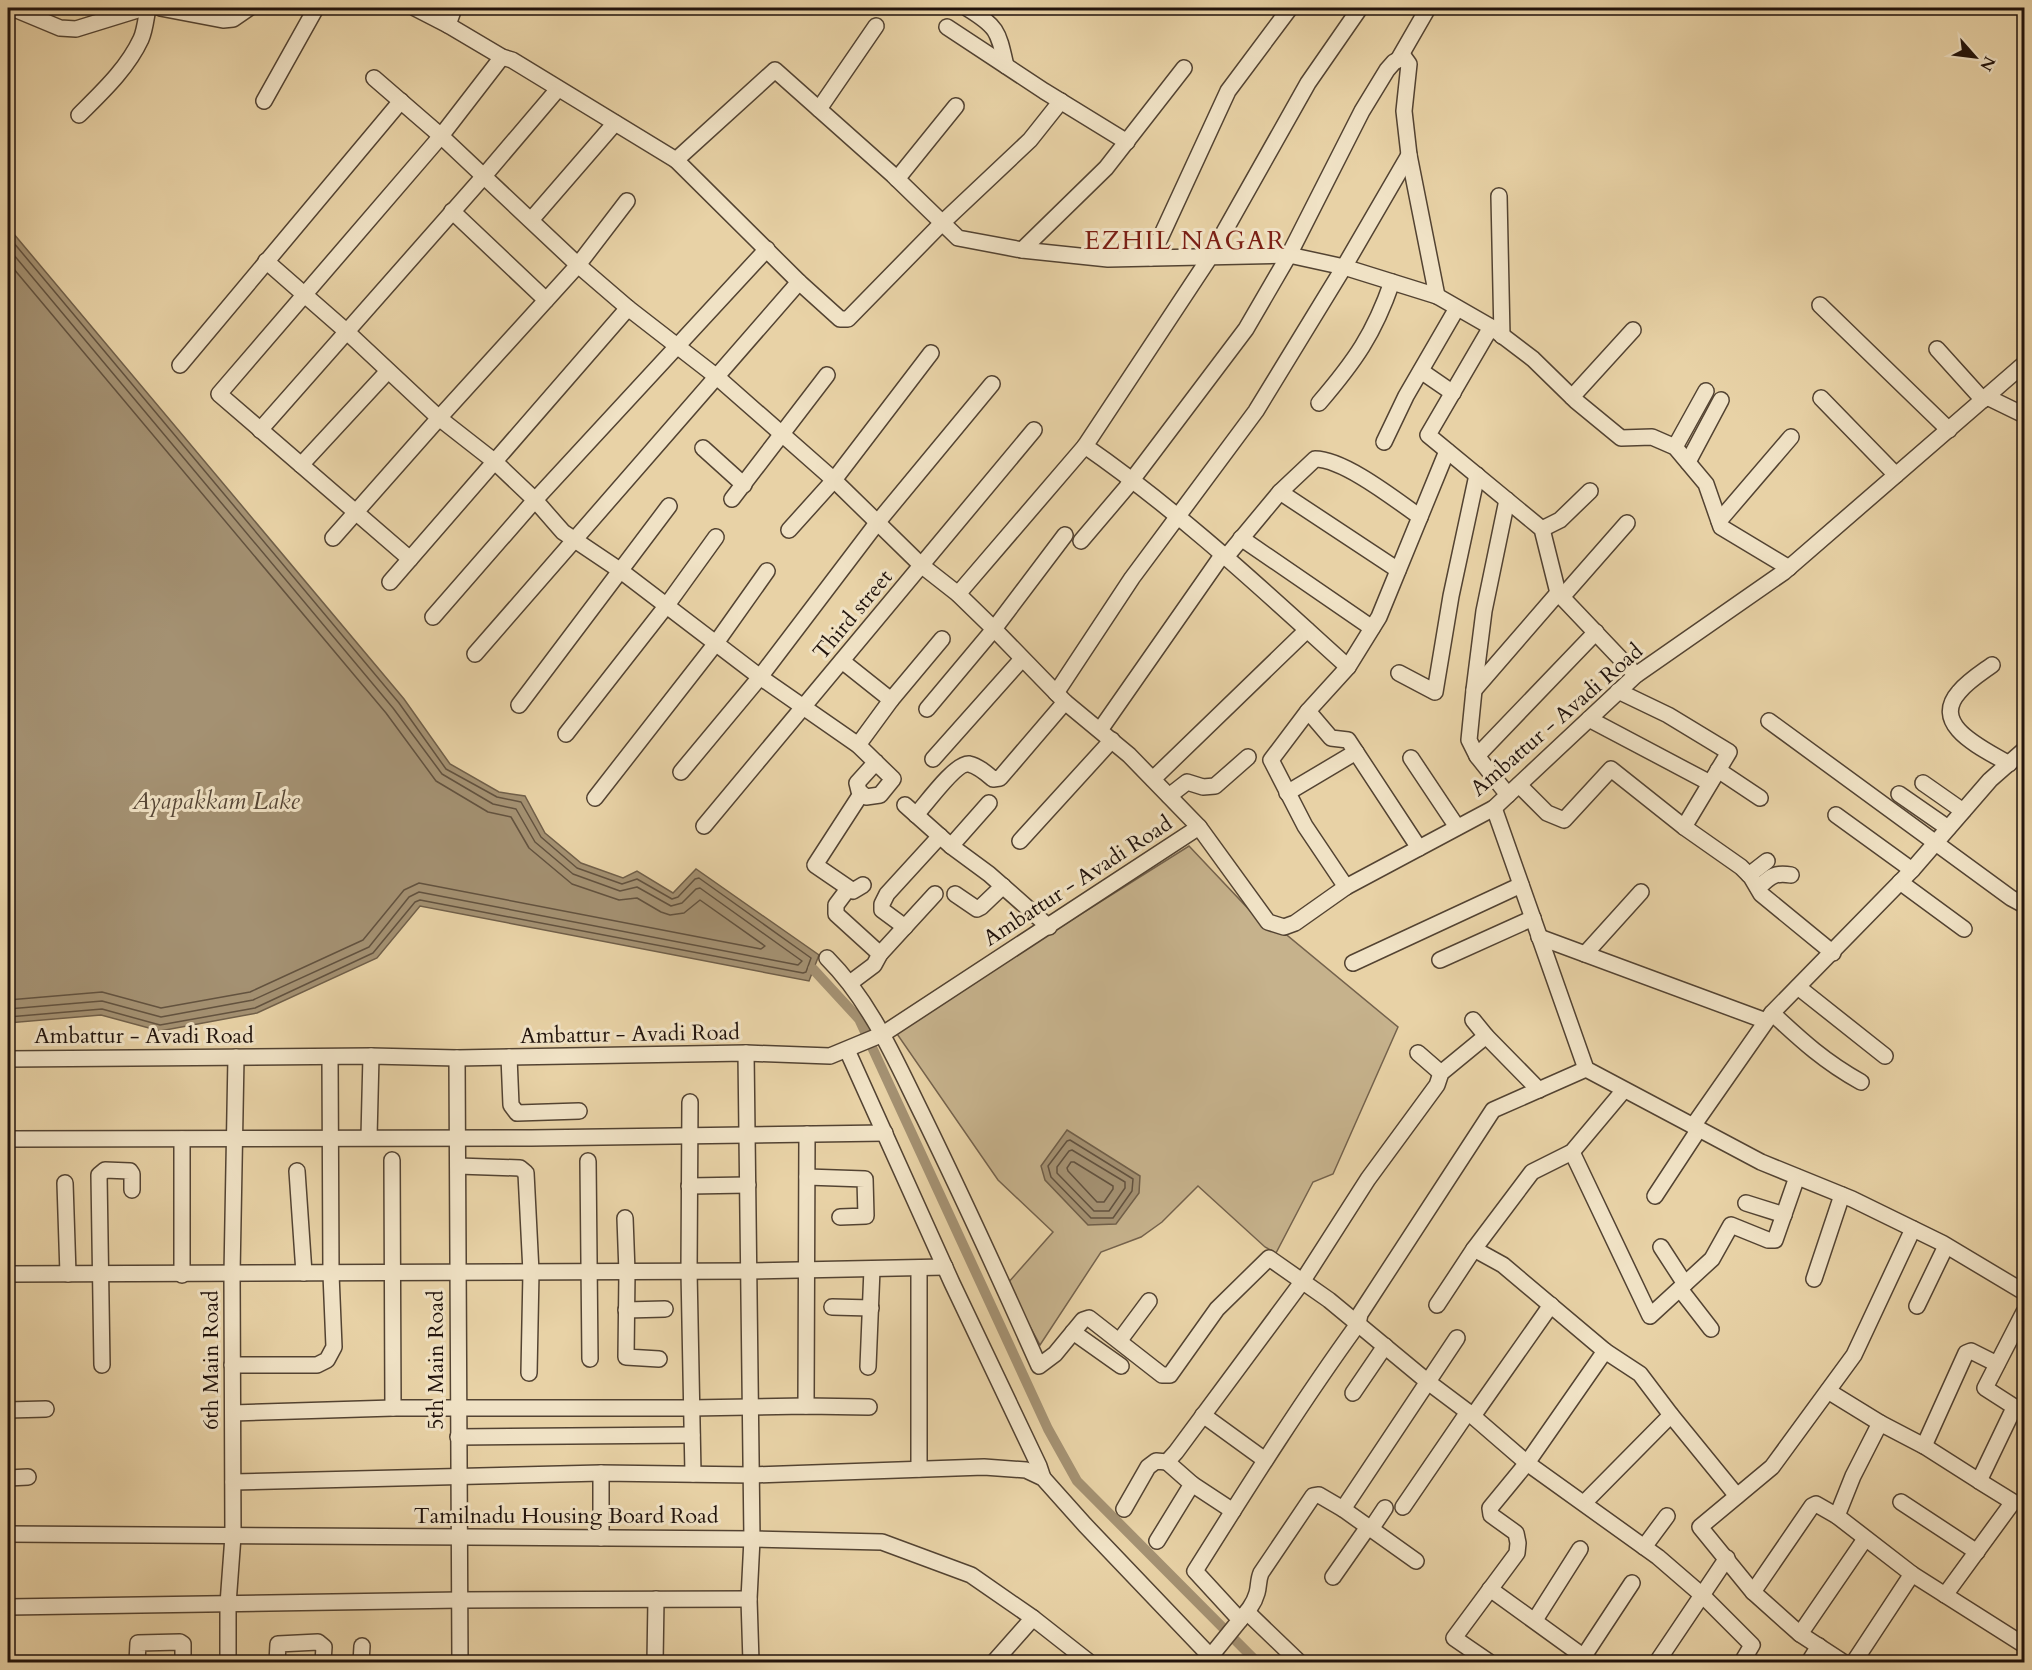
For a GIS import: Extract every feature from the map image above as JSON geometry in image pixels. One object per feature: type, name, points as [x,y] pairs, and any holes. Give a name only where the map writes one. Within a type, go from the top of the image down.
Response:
[{"type":"street","points":[[12,8],[60,28],[76,29],[146,8],[142,38],[112,83],[79,115]]},
{"type":"street","points":[[160,8],[223,20],[232,19],[249,8]]},
{"type":"street","points":[[264,101],[316,8]]},
{"type":"street","points":[[415,8],[502,57],[512,60],[676,160],[799,282],[840,319],[848,319],[942,223],[1030,140],[1061,101]]},
{"type":"street","points":[[448,25],[454,8]]},
{"type":"street","points":[[967,8],[996,29],[1006,66]]},
{"type":"street","points":[[1151,258],[1228,92],[1290,8]]},
{"type":"street","points":[[958,594],[1085,446],[1210,257],[1308,83],[1360,8]]},
{"type":"street","points":[[1398,60],[1428,8]]},
{"type":"street","points":[[819,109],[876,26]]},
{"type":"street","points":[[947,27],[1127,142]]},
{"type":"street","points":[[410,559],[219,394],[441,136],[502,57]]},
{"type":"street","points":[[1081,541],[1133,479],[1246,329],[1289,255],[1362,111],[1387,70],[1404,57],[1409,64],[1404,111],[1408,155],[1437,296]]},
{"type":"street","points":[[1022,250],[1106,168],[1184,68]]},
{"type":"street","points":[[676,160],[775,70],[897,179],[958,238],[1022,250],[1108,259],[1289,255],[1344,267],[1437,296],[1497,332],[1533,359],[1572,397],[1621,438],[1652,437],[1675,447],[1706,484],[1721,526],[1789,568]]},
{"type":"street","points":[[374,78],[441,136],[578,265],[628,308],[717,377],[834,480],[921,565],[958,594],[1061,697],[1112,740],[1199,827]]},
{"type":"street","points":[[260,430],[558,89]]},
{"type":"street","points":[[180,365],[401,101]]},
{"type":"street","points":[[897,179],[956,106]]},
{"type":"street","points":[[531,220],[615,123]]},
{"type":"street","points":[[1049,927],[910,810],[962,765],[967,764],[993,778],[1000,778],[1061,697],[1132,578],[1256,411],[1344,267],[1408,155]]},
{"type":"street","points":[[1499,196],[1497,332],[1453,393],[1428,435],[1542,529],[1560,595],[1636,675]]},
{"type":"street","points":[[333,538],[578,265],[627,201]]},
{"type":"street","points":[[452,211],[546,300]]},
{"type":"street","points":[[433,617],[535,500],[767,249]]},
{"type":"street","points":[[266,261],[346,331],[439,418],[494,461],[535,500],[562,531],[621,571],[760,676],[858,745],[876,762],[893,779],[880,795],[866,797],[857,788],[857,783],[876,762]]},
{"type":"street","points":[[475,654],[799,282]]},
{"type":"street","points":[[1318,403],[1364,347],[1375,328],[1392,282]]},
{"type":"street","points":[[1820,304],[1949,430]]},
{"type":"street","points":[[390,582],[628,308]]},
{"type":"street","points":[[1384,442],[1406,396],[1457,308]]},
{"type":"street","points":[[1572,397],[1633,330]]},
{"type":"street","points":[[1936,349],[1985,399],[2025,414]]},
{"type":"street","points":[[789,530],[834,480],[932,353]]},
{"type":"street","name":"Ambattur - Avadi Road","points":[[8,1059],[371,1056],[457,1058],[746,1053],[830,1056],[854,1048],[880,1035],[1049,927],[1199,827],[1261,914],[1273,924],[1284,927],[1295,923],[1346,887],[1494,808],[1636,675],[1789,568],[2025,364]]},
{"type":"street","points":[[301,465],[388,371]]},
{"type":"street","points":[[1421,371],[1453,393]]},
{"type":"street","points":[[732,499],[828,375]]},
{"type":"street","points":[[681,772],[760,676],[877,523],[992,384]]},
{"type":"street","points":[[1675,447],[1706,391]]},
{"type":"street","points":[[1821,398],[1896,475]]},
{"type":"street","points":[[1688,462],[1721,400]]},
{"type":"street","name":"Third street","points":[[704,826],[1034,430]]},
{"type":"street","points":[[1719,521],[1791,436]]},
{"type":"street","points":[[1085,446],[1133,479],[1225,556],[1348,667]]},
{"type":"street","points":[[703,448],[744,485]]},
{"type":"street","points":[[1346,887],[1305,826],[1271,760],[1308,711],[1348,667],[1379,617],[1447,451]]},
{"type":"street","points":[[1100,730],[1225,556],[1280,492],[1315,459],[1325,459],[1367,480],[1420,517]]},
{"type":"street","points":[[1400,673],[1435,692],[1451,596],[1477,475]]},
{"type":"street","points":[[1542,529],[1560,520],[1590,491]]},
{"type":"street","points":[[1280,492],[1398,570]]},
{"type":"street","points":[[1507,500],[1484,611],[1474,690],[1469,740],[1477,756],[1513,790],[1547,813],[1564,820],[1611,769],[1684,827],[1741,867],[1754,881],[1761,894],[1833,953]]},
{"type":"street","points":[[519,705],[669,506]]},
{"type":"street","points":[[1474,690],[1627,523]]},
{"type":"street","points":[[927,709],[994,629],[1065,535]]},
{"type":"street","points":[[566,734],[667,605],[716,537]]},
{"type":"street","points":[[1241,538],[1372,628]]},
{"type":"street","points":[[595,798],[716,643],[767,571]]},
{"type":"street","points":[[1153,779],[1307,630]]},
{"type":"street","points":[[1477,756],[1596,632]]},
{"type":"street","points":[[858,745],[891,700],[942,639]]},
{"type":"street","points":[[933,759],[1022,659]]},
{"type":"street","points":[[842,661],[891,700]]},
{"type":"street","points":[[1992,664],[1960,690],[1953,699],[1949,713],[1953,724],[1961,734],[2008,764]]},
{"type":"street","points":[[1618,692],[1668,716],[1729,752],[1684,827]]},
{"type":"street","points":[[1308,711],[1331,738],[1348,740],[1419,848]]},
{"type":"street","points":[[1589,719],[1760,798]]},
{"type":"street","points":[[1769,721],[2020,904],[2025,905]]},
{"type":"street","points":[[1020,841],[1112,740]]},
{"type":"street","points":[[1655,1196],[1696,1128],[1769,1017],[1912,870],[1990,780],[2025,750]]},
{"type":"street","points":[[1287,793],[1356,752]]},
{"type":"street","points":[[1169,796],[1187,782],[1203,787],[1215,786],[1248,757]]},
{"type":"street","points":[[1411,758],[1457,827]]},
{"type":"street","points":[[1923,783],[1963,811]]},
{"type":"street","points":[[861,794],[815,865],[848,890],[856,891],[863,885]]},
{"type":"street","points":[[1899,795],[1948,828]]},
{"type":"street","points":[[905,927],[882,910],[887,894],[989,803]]},
{"type":"street","points":[[1494,808],[1586,1070],[1761,1162],[1842,1195],[1912,1228],[2025,1292]]},
{"type":"street","points":[[1836,815],[1912,870]]},
{"type":"street","points":[[1754,881],[1767,861]]},
{"type":"street","points":[[1754,881],[1780,873],[1791,875]]},
{"type":"street","points":[[1900,882],[1964,928]]},
{"type":"street","points":[[1353,963],[1521,885]]},
{"type":"street","points":[[955,894],[977,909],[1003,886]]},
{"type":"street","points":[[848,890],[836,905],[836,914],[880,954]]},
{"type":"street","points":[[1585,954],[1641,892]]},
{"type":"street","points":[[850,983],[874,965],[880,954],[935,894]]},
{"type":"street","points":[[1440,960],[1533,918]]},
{"type":"street","points":[[1539,937],[1769,1017],[1836,1068],[1861,1082]]},
{"type":"street","points":[[827,958],[850,983],[880,1035],[967,1207],[1039,1366],[1055,1354],[1083,1320],[1089,1318],[1162,1375],[1170,1375],[1217,1309],[1269,1258],[1329,1300],[1527,1462],[1644,1547],[1702,1595],[1752,1645],[1742,1662]]},
{"type":"street","points":[[1798,987],[1885,1056]]},
{"type":"street","points":[[1473,1020],[1539,1090]]},
{"type":"street","points":[[1167,1462],[1302,1282],[1368,1179],[1437,1085],[1441,1073],[1486,1036]]},
{"type":"street","points":[[854,1048],[885,1133],[1043,1478],[1209,1660],[1256,1596],[1257,1581],[1261,1573],[1313,1496],[1319,1495],[1344,1509],[1416,1561]]},
{"type":"street","points":[[746,1053],[753,1539],[749,1599],[751,1662]]},
{"type":"street","points":[[1418,1053],[1441,1073]]},
{"type":"street","points":[[369,1137],[371,1056]]},
{"type":"street","name":"6th Main Road","points":[[228,1662],[228,1604],[233,1536],[232,1275],[236,1057]]},
{"type":"street","points":[[232,1365],[317,1365],[327,1360],[334,1347],[331,1274],[330,1057]]},
{"type":"street","points":[[509,1057],[511,1105],[517,1113],[579,1111]]},
{"type":"street","name":"5th Main Road","points":[[457,1058],[460,1662]]},
{"type":"street","points":[[1299,1662],[1241,1619],[1196,1571],[1307,1395],[1358,1324],[1360,1314],[1493,1110],[1586,1070]]},
{"type":"street","points":[[1437,1305],[1474,1249],[1532,1172],[1572,1152],[1624,1090]]},
{"type":"street","points":[[690,1102],[689,1271],[693,1474]]},
{"type":"street","points":[[8,1139],[457,1138],[885,1133]]},
{"type":"street","points":[[806,1406],[807,1134]]},
{"type":"street","points":[[182,1138],[182,1275]]},
{"type":"street","points":[[1572,1152],[1650,1316],[1712,1259],[1731,1225],[1768,1240],[1775,1240],[1797,1177]]},
{"type":"street","points":[[392,1160],[393,1408]]},
{"type":"street","points":[[588,1161],[590,1359]]},
{"type":"street","points":[[458,1166],[520,1168],[526,1173],[531,1272],[529,1373]]},
{"type":"street","points":[[102,1365],[99,1175],[105,1170],[130,1172],[132,1190]]},
{"type":"street","points":[[297,1171],[304,1273]]},
{"type":"street","points":[[807,1177],[866,1179],[866,1216],[840,1217]]},
{"type":"street","points":[[65,1183],[68,1274]]},
{"type":"street","points":[[689,1186],[747,1185]]},
{"type":"street","points":[[1814,1280],[1842,1195]]},
{"type":"street","points":[[1746,1203],[1784,1215]]},
{"type":"street","points":[[624,1218],[627,1272],[626,1357],[659,1359]]},
{"type":"street","points":[[1843,1662],[1800,1634],[1753,1592],[1700,1527],[1772,1467],[1854,1356],[1912,1228]]},
{"type":"street","points":[[1917,1306],[1946,1246]]},
{"type":"street","points":[[1661,1247],[1711,1329]]},
{"type":"street","points":[[1474,1249],[1503,1265],[1605,1351],[1640,1374],[1737,1496]]},
{"type":"street","points":[[919,1268],[919,1469]]},
{"type":"street","points":[[8,1274],[232,1275],[945,1268]]},
{"type":"street","points":[[868,1367],[872,1269]]},
{"type":"street","points":[[1120,1340],[1149,1301]]},
{"type":"street","points":[[1403,1507],[1551,1305]]},
{"type":"street","points":[[832,1306],[871,1308]]},
{"type":"street","points":[[626,1310],[665,1309]]},
{"type":"street","points":[[1979,1482],[2013,1411],[2013,1406],[1985,1388],[2025,1312]]},
{"type":"street","points":[[1073,1332],[1121,1366]]},
{"type":"street","points":[[1344,1509],[1457,1338]]},
{"type":"street","points":[[1353,1393],[1385,1346]]},
{"type":"street","points":[[1489,1662],[1454,1638],[1517,1552],[1516,1533],[1491,1515],[1490,1508],[1527,1462],[1605,1351]]},
{"type":"street","points":[[1924,1446],[1966,1353],[1971,1351],[1997,1364]]},
{"type":"street","points":[[1828,1391],[1880,1423],[1924,1446],[2013,1502],[1945,1595]]},
{"type":"street","points":[[233,1413],[393,1408],[869,1407]]},
{"type":"street","points":[[8,1410],[46,1409]]},
{"type":"street","points":[[1203,1415],[1265,1460]]},
{"type":"street","points":[[1584,1503],[1671,1415]]},
{"type":"street","points":[[1837,1516],[1853,1476],[1880,1423]]},
{"type":"street","points":[[458,1437],[692,1435]]},
{"type":"street","points":[[1167,1462],[1171,1468],[1192,1484],[1233,1511]]},
{"type":"street","points":[[1124,1509],[1152,1463],[1167,1462]]},
{"type":"street","points":[[233,1482],[458,1475],[601,1473],[752,1475],[994,1468],[1026,1470],[1043,1478]]},
{"type":"street","points":[[601,1473],[601,1538]]},
{"type":"street","points":[[8,1478],[28,1477]]},
{"type":"street","points":[[1157,1541],[1192,1484]]},
{"type":"street","points":[[1901,1502],[1977,1552]]},
{"type":"street","points":[[1753,1592],[1812,1506],[1816,1504],[1837,1516],[1911,1574],[2025,1645]]},
{"type":"street","points":[[1333,1577],[1385,1508]]},
{"type":"street","points":[[1644,1547],[1667,1516]]},
{"type":"street","name":"Tamilnadu Housing Board Road","points":[[8,1534],[753,1539],[882,1542],[971,1575],[1033,1618],[1089,1662]]},
{"type":"street","points":[[1800,1634],[1865,1539]]},
{"type":"street","points":[[1535,1620],[1580,1549]]},
{"type":"street","points":[[1658,1662],[1727,1558]]},
{"type":"street","points":[[1854,1662],[1911,1574]]},
{"type":"street","points":[[1490,1589],[1535,1620],[1585,1660],[1632,1583]]},
{"type":"street","points":[[655,1662],[656,1599]]},
{"type":"street","points":[[8,1607],[460,1600],[749,1599]]},
{"type":"street","points":[[994,1662],[1033,1618]]},
{"type":"street","points":[[137,1662],[138,1643],[180,1642],[183,1644],[183,1662]]},
{"type":"street","points":[[277,1662],[278,1644],[318,1642],[324,1647],[323,1662]]},
{"type":"street","points":[[361,1662],[362,1646]]},
{"type":"street","points":[[1809,1662],[1819,1646]]},
{"type":"shaded area","points":[[1189,846],[1258,919],[1277,927],[1398,1027],[1333,1174],[1313,1182],[1276,1253],[1265,1247],[1198,1186],[1162,1222],[1141,1237],[1101,1252],[1040,1345],[1007,1284],[1053,1232],[998,1180],[895,1031]]},
{"type":"water","name":"Ayapakkam Lake","points":[[8,227],[404,699],[450,764],[499,792],[525,796],[545,833],[581,863],[623,878],[637,871],[673,893],[696,869],[819,955],[809,981],[420,906],[377,958],[257,1013],[160,1031],[101,1015],[8,1023]]},
{"type":"water","points":[[1067,1130],[1140,1176],[1139,1193],[1116,1224],[1088,1225],[1045,1180],[1041,1166]]},
{"type":"waterway","points":[[813,969],[859,1019],[1048,1429],[1077,1481],[1257,1662]]},
{"type":"district","name":"EZHIL NAGAR","points":[[1185,240]]}]
